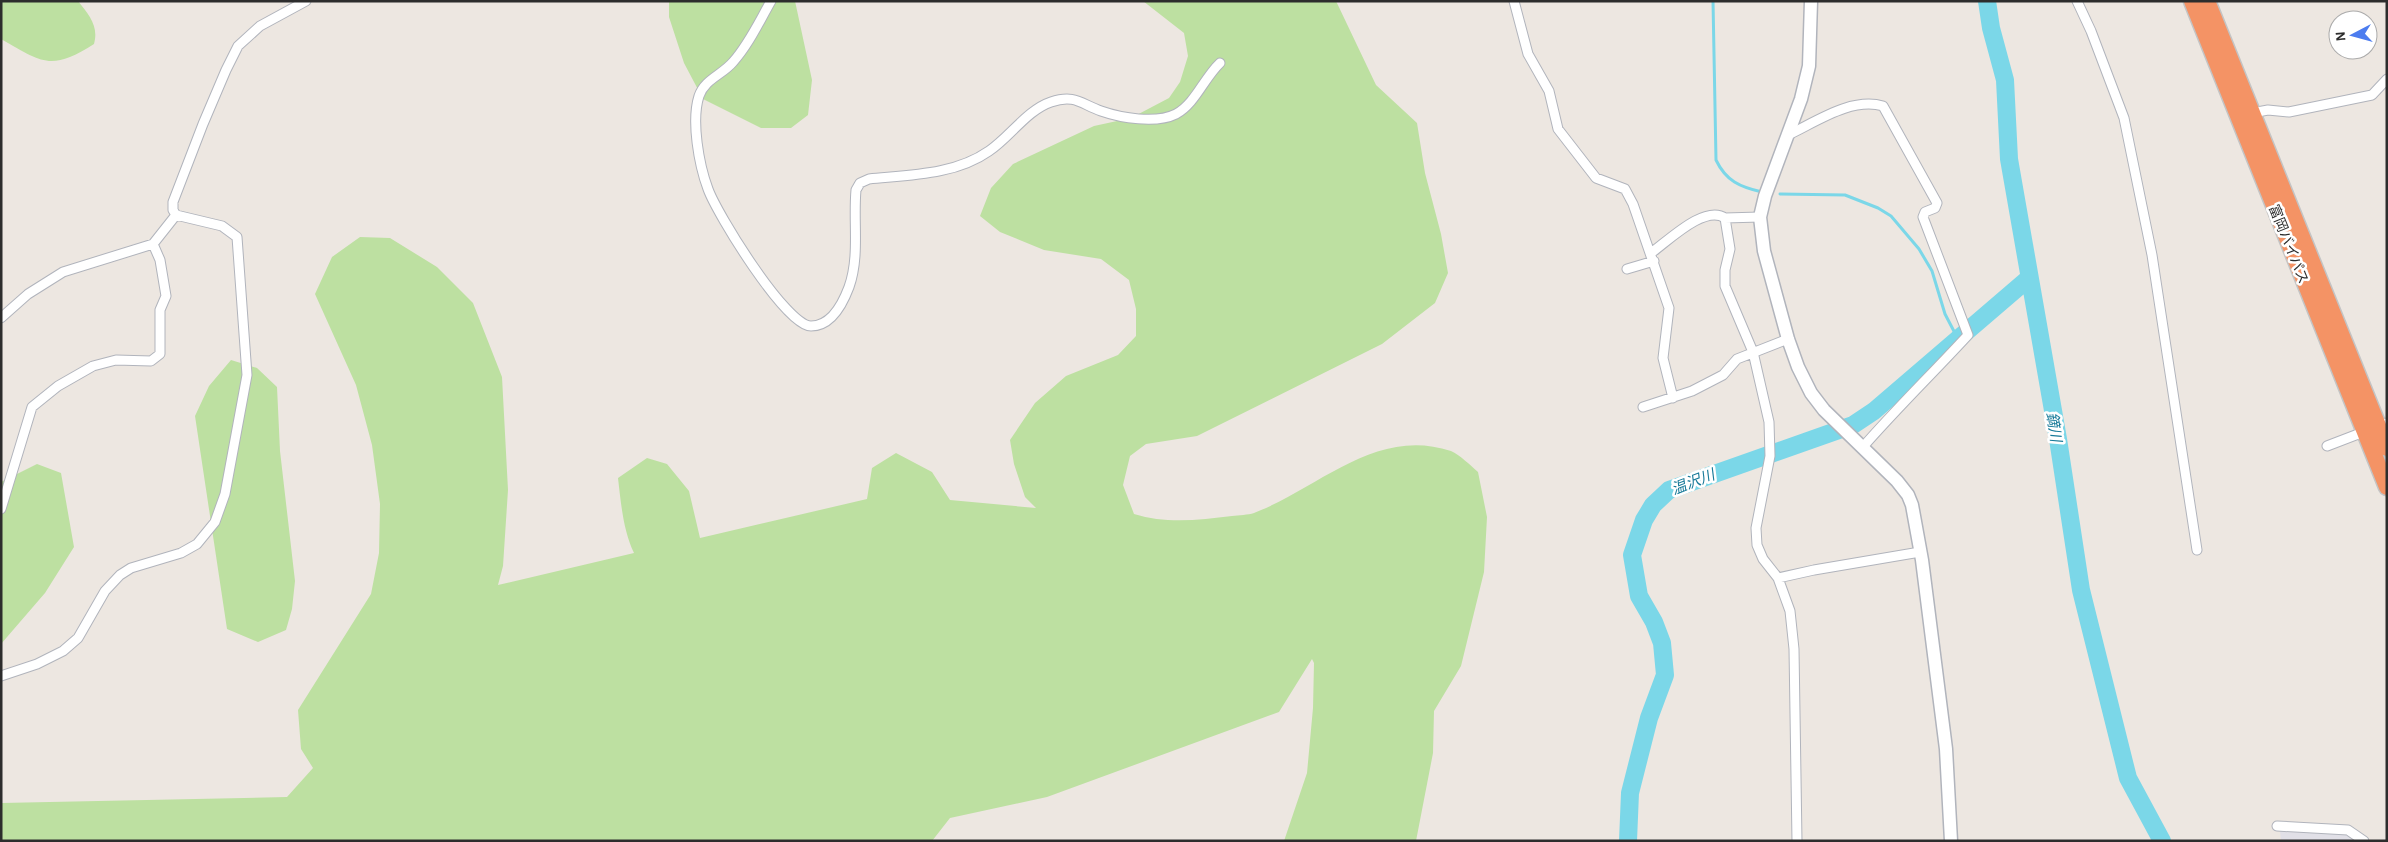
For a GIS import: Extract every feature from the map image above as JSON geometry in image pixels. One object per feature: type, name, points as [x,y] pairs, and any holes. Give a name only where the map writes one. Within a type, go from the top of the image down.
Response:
[{"type":"highway","name":"富岡バイパス","points":[[2192,1],[2376,427],[2387,448]]},
{"type":"highway","name":"富岡バイパス","points":[[2207,1],[2376,427],[2387,487]]},
{"type":"street","points":[[1,676],[37,664],[63,650],[78,638],[105,591],[120,575],[131,568],[181,553],[198,544],[215,522],[225,494],[247,375],[237,237],[222,226],[176,215],[173,210],[173,202],[226,70],[238,46],[260,26],[306,1]]},
{"type":"street","points":[[771,1],[744,50],[731,65],[704,86],[699,98],[697,143],[707,189],[721,220],[748,261],[780,301],[805,324],[811,326],[830,318],[839,308],[849,287],[856,246],[856,190],[860,183],[869,179],[947,170],[965,164],[994,148],[1040,107],[1058,100],[1074,99],[1099,110],[1131,117],[1152,119],[1175,114],[1188,105],[1220,63]]},
{"type":"street","points":[[1514,1],[1528,54],[1549,91],[1558,129],[1596,178],[1625,188],[1634,204],[1669,308],[1663,358],[1673,398]]},
{"type":"street","points":[[1811,1],[1809,66],[1801,99],[1765,196],[1760,218],[1764,251],[1788,339],[1798,367],[1811,393],[1824,410],[1908,494],[1920,552],[1946,749],[1952,841]]},
{"type":"street","points":[[2077,1],[2124,118],[2152,255],[2197,550]]},
{"type":"street","points":[[2252,113],[2268,110],[2289,112],[2372,95],[2387,79]]},
{"type":"street","points":[[1788,135],[1850,108],[1874,104],[1883,106],[1937,203],[1934,208],[1925,212],[1922,217],[1968,336],[1940,367],[1916,387],[1862,448]]},
{"type":"street","points":[[1627,269],[1652,257],[1696,220],[1710,214],[1719,214],[1725,218],[1760,218]]},
{"type":"street","points":[[1,318],[28,294],[62,272],[153,244],[176,215]]},
{"type":"street","points":[[1725,218],[1730,249],[1725,270],[1725,286],[1753,352],[1769,422],[1770,456],[1756,528],[1757,544],[1762,559],[1778,578],[1790,611],[1794,649],[1797,841]]},
{"type":"street","points":[[1,509],[32,407],[58,386],[94,366],[116,360],[151,361],[160,354],[160,310],[166,296],[160,260],[153,244]]},
{"type":"street","points":[[1643,407],[1692,392],[1723,375],[1737,360],[1788,339]]},
{"type":"street","points":[[2327,446],[2376,427]]},
{"type":"street","points":[[1778,578],[1920,552]]},
{"type":"street","points":[[2277,826],[2348,830],[2364,841]]},
{"type":"shaded area","points":[[2280,831],[2342,833],[2358,841],[2281,841]]},
{"type":"green space","points":[[1,1],[78,1],[94,26],[94,44],[79,53],[56,61],[46,61],[37,58],[1,39]]},
{"type":"green space","points":[[669,1],[795,1],[812,80],[808,115],[791,128],[761,128],[703,99],[684,63],[669,17]]},
{"type":"green space","points":[[1143,1],[1336,1],[1376,85],[1417,123],[1425,173],[1441,234],[1448,273],[1435,303],[1382,344],[1197,436],[1146,444],[1130,456],[1123,485],[1134,514],[1158,519],[1183,520],[1254,513],[1349,463],[1373,453],[1398,447],[1424,445],[1451,451],[1478,472],[1487,517],[1484,572],[1461,666],[1434,711],[1433,753],[1416,841],[1284,841],[1307,773],[1313,708],[1314,663],[1312,659],[1279,712],[1047,797],[950,818],[932,841],[1,841],[1,803],[287,797],[313,768],[301,749],[298,710],[371,594],[379,553],[380,504],[372,445],[356,385],[315,294],[332,257],[360,237],[390,238],[437,267],[473,303],[502,377],[508,490],[503,566],[498,585],[634,553],[625,526],[618,478],[647,458],[667,464],[689,491],[700,538],[867,499],[872,468],[896,453],[932,472],[950,500],[1036,508],[1025,497],[1014,464],[1010,440],[1035,403],[1066,376],[1118,355],[1136,336],[1136,309],[1129,280],[1101,259],[1044,250],[1000,232],[980,216],[991,188],[1013,164],[1094,126],[1131,118],[1169,98],[1180,82],[1188,56],[1184,33]]},
{"type":"green space","points":[[231,360],[257,368],[277,387],[280,451],[295,581],[292,609],[286,630],[258,642],[227,629],[195,416],[209,386]]},
{"type":"green space","points":[[37,464],[61,473],[74,547],[45,593],[1,644],[1,482]]},
{"type":"waterway","points":[[1713,1],[1716,160],[1729,178],[1747,188],[1762,192]]},
{"type":"waterway","name":"鏑川","points":[[1987,1],[1991,28],[2005,80],[2009,159],[2058,439],[2081,590],[2128,778],[2162,841]]},
{"type":"waterway","points":[[1780,194],[1845,195],[1878,208],[1891,216],[1919,249],[1932,271],[1945,314],[1958,339]]},
{"type":"waterway","name":"温沢川","points":[[1628,841],[1630,793],[1649,718],[1665,675],[1662,643],[1654,622],[1639,596],[1632,555],[1644,520],[1653,505],[1669,490],[1853,425],[1874,411],[2029,278]]}]
